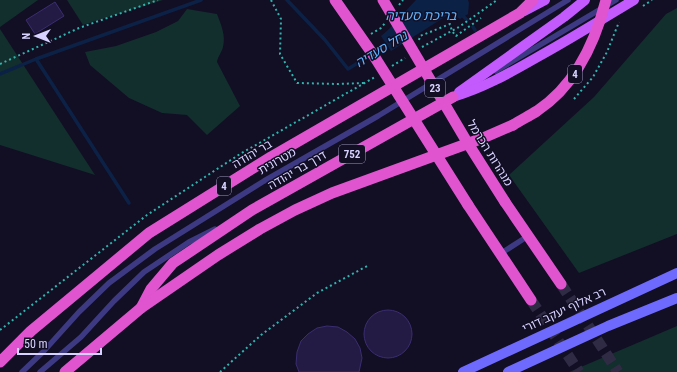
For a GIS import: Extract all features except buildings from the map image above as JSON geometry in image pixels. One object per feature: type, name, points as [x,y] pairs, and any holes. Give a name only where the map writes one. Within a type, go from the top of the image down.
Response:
[{"type":"highway","points":[[335,0],[374,56],[468,206],[531,300]]},
{"type":"highway","name":"מנהרות הכרמל","points":[[382,0],[467,142],[505,202],[562,284]]},
{"type":"highway","name":"4","points":[[520,13],[534,0]]},
{"type":"highway","name":"4","points":[[65,372],[141,308],[260,229],[295,210],[332,193],[483,138],[513,125],[543,106],[559,93],[577,71],[590,48],[600,25],[606,0]]},
{"type":"highway","name":"בר יהודה","points":[[0,362],[32,331],[149,233],[271,157],[520,13]]},
{"type":"highway","name":"דרך בר יהודה","points":[[141,308],[151,288],[173,263],[252,210],[453,97]]},
{"type":"highway","points":[[0,356],[32,331]]},
{"type":"main road","points":[[520,13],[545,0]]},
{"type":"main road","points":[[453,97],[564,17],[584,0]]},
{"type":"main road","name":"דרך בר יהודה","points":[[453,97],[485,86],[506,76],[637,4]]},
{"type":"main road","name":"רב אלוף יעקב דורי","points":[[463,372],[677,272]]},
{"type":"main road","points":[[508,372],[608,326],[677,298]]},
{"type":"lane","name":"מטרונית","points":[[22,372],[104,288],[125,270],[155,249],[264,181],[378,116],[568,0]]},
{"type":"lane","points":[[453,97],[616,0]]},
{"type":"lane","points":[[40,372],[81,337],[114,301],[144,272],[189,242],[252,210]]},
{"type":"lane","points":[[500,254],[529,235]]},
{"type":"path","points":[[0,64],[79,28],[158,0]]},
{"type":"path","points":[[0,330],[147,215],[240,154],[365,83],[297,83],[280,54],[281,18],[271,0]]},
{"type":"path","points":[[397,7],[403,0]]},
{"type":"path","points":[[420,49],[452,31],[496,0]]},
{"type":"path","points":[[637,4],[652,0]]},
{"type":"path","points":[[369,35],[381,28],[389,18]]},
{"type":"path","points":[[417,46],[420,36],[450,24],[452,31],[456,36],[481,18]]},
{"type":"path","points":[[574,99],[592,77],[607,52],[620,20]]},
{"type":"path","points":[[220,372],[261,335],[317,293],[369,265]]},
{"type":"green space","points":[[0,0],[38,0],[0,27]]},
{"type":"green space","points":[[67,0],[163,0],[83,25]]},
{"type":"green space","points":[[677,8],[677,234],[579,273],[509,175],[594,97],[666,14]]},
{"type":"green space","points":[[187,9],[217,14],[223,30],[224,43],[217,62],[240,106],[207,135],[187,115],[162,113],[129,98],[90,65],[85,52],[116,46],[156,32],[178,21]]},
{"type":"green space","points":[[0,29],[95,175],[0,145]]},
{"type":"green space","points":[[677,326],[677,372],[569,372]]},
{"type":"water","name":"בריכת סעדיה","points":[[416,0],[468,0],[468,14],[460,19],[451,13],[391,51],[381,36]]},
{"type":"waterway","name":"נחל סעדיה","points":[[0,74],[36,59],[201,0]]},
{"type":"waterway","name":"נחל סעדיה","points":[[287,0],[325,40],[348,69],[390,43]]},
{"type":"waterway","name":"נחל סעדיה","points":[[461,14],[467,20]]},
{"type":"waterway","points":[[36,59],[129,203]]},
{"type":"tunnel","points":[[561,284],[618,372]]},
{"type":"tunnel","points":[[531,300],[579,372]]}]
